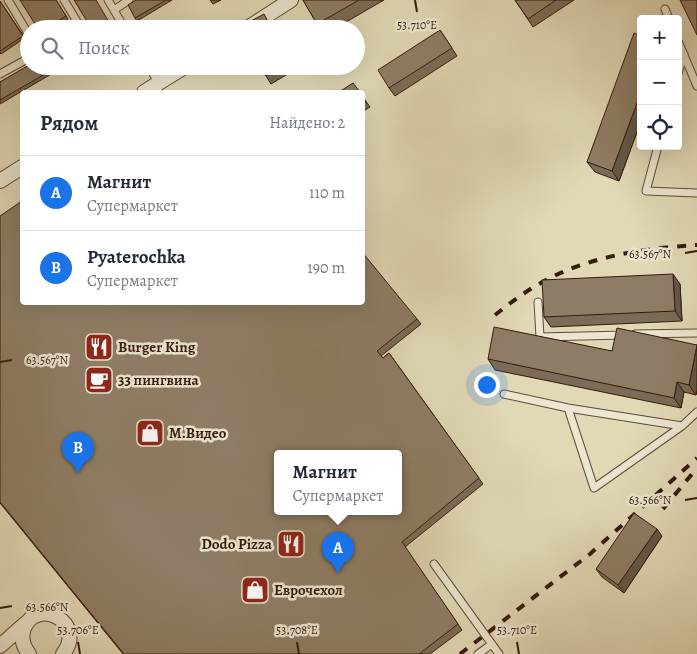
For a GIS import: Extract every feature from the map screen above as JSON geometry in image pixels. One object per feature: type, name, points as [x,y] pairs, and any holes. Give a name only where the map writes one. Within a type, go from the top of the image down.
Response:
[{"type":"street","points":[[260,20],[291,0]]},
{"type":"street","points":[[147,90],[171,75]]},
{"type":"street","points":[[0,181],[20,169]]},
{"type":"street","points":[[0,646],[31,619],[37,615],[45,614],[59,618],[69,630],[70,638],[63,654]]},
{"type":"street","points":[[29,654],[22,640],[26,625],[31,619]]},
{"type":"lane","points":[[8,0],[20,20]]},
{"type":"lane","points":[[64,0],[75,20]]},
{"type":"lane","points":[[108,0],[120,20]]},
{"type":"lane","points":[[114,10],[129,0]]},
{"type":"lane","points":[[665,9],[667,15]]},
{"type":"lane","points":[[682,50],[697,86]]},
{"type":"lane","points":[[682,60],[684,54]]},
{"type":"lane","points":[[0,73],[20,63]]},
{"type":"lane","points":[[153,75],[158,83]]},
{"type":"lane","points":[[657,150],[646,190],[697,193]]},
{"type":"lane","points":[[538,302],[540,337],[697,333]]},
{"type":"lane","points":[[504,394],[568,408],[682,426]]},
{"type":"lane","points":[[568,408],[594,488],[682,426],[697,412]]},
{"type":"lane","points":[[434,564],[499,654]]},
{"type":"lane","points":[[478,654],[492,644]]},
{"type":"building","points":[[20,0],[56,0],[66,16],[60,20],[32,20]]},
{"type":"building","points":[[74,0],[96,0],[108,20],[86,20]]},
{"type":"building","points":[[136,0],[166,0],[135,18],[128,5]]},
{"type":"building","points":[[303,0],[359,0],[324,20],[315,20]]},
{"type":"building","points":[[515,0],[556,0],[528,19]]},
{"type":"building","points":[[680,0],[697,0],[697,35]]},
{"type":"building","points":[[0,1],[20,31],[20,38],[0,51]]},
{"type":"building","points":[[264,14],[267,20],[253,20]]},
{"type":"building","points":[[440,30],[452,48],[389,88],[378,70]]},
{"type":"building","points":[[634,33],[637,34],[637,103],[612,171],[587,162]]},
{"type":"building","points":[[20,70],[20,75],[43,75],[0,100],[0,82]]},
{"type":"building","points":[[353,83],[358,90],[342,90]]},
{"type":"building","points":[[20,202],[20,305],[365,305],[365,256],[417,319],[377,351],[383,358],[389,353],[479,478],[402,542],[458,624],[419,654],[124,654],[0,502],[0,216]]},
{"type":"building","points":[[673,274],[675,311],[544,317],[542,280]]},
{"type":"building","points":[[494,327],[612,351],[617,328],[697,345],[689,385],[677,382],[674,398],[488,359]]},
{"type":"building","points":[[634,513],[657,529],[618,585],[596,569]]},
{"type":"railway","points":[[495,315],[533,287],[576,267],[636,252],[697,245]]},
{"type":"railway","points":[[460,654],[590,554],[697,458]]},
{"type":"railway","points":[[663,509],[697,468]]},
{"type":"place","name":"Burger King","points":[[99,347]]},
{"type":"place","name":"33 пингвина","points":[[99,380]]},
{"type":"place","name":"М.Видео","points":[[150,433]]},
{"type":"place","name":"Pyaterochka","points":[[78,473]]},
{"type":"place","name":"Dodo Pizza","points":[[291,544]]},
{"type":"place","name":"Магнит","points":[[338,573]]},
{"type":"place","name":"Еврочехол","points":[[255,590]]}]
